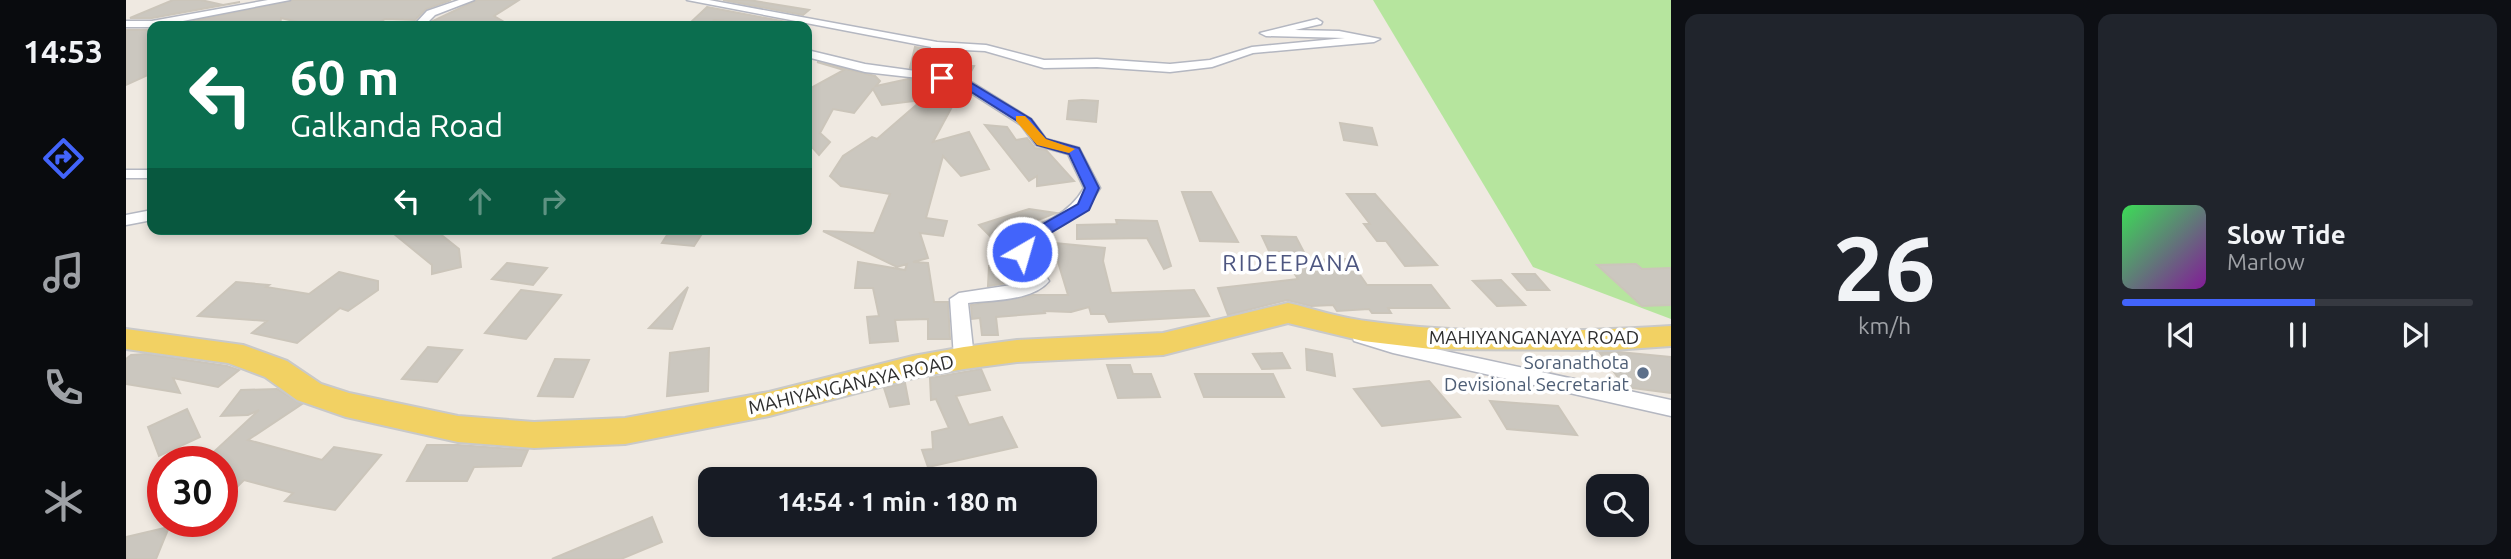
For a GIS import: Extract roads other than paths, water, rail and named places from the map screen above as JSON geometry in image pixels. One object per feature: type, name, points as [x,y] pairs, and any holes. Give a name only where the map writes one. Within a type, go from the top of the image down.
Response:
[{"type":"main road","name":"MAHIYANGANAYA ROAD","points":[[126,339],[232,353],[276,369],[309,392],[346,405],[458,429],[534,435],[625,431],[769,404],[913,367],[964,358],[1017,351],[1163,344],[1288,313],[1363,331],[1431,339],[1612,341],[1671,336]]},
{"type":"street","points":[[169,21],[285,0]]},
{"type":"street","points":[[423,21],[431,13],[469,0]]},
{"type":"street","points":[[692,0],[809,21]]},
{"type":"street","points":[[812,22],[937,44],[986,48],[1044,64],[1097,63],[1170,68],[1212,63],[1252,50],[1374,38],[1339,34],[1266,33],[1317,22]]},
{"type":"street","points":[[126,24],[147,24]]},
{"type":"street","points":[[937,44],[934,67],[936,74],[942,78]]},
{"type":"street","points":[[812,55],[865,68],[964,83],[1026,122],[1041,142],[1074,151],[1092,188],[1084,207],[1047,229],[1019,237],[1022,252],[1041,281],[1030,288],[959,299],[964,358]]},
{"type":"street","points":[[126,174],[147,174]]},
{"type":"street","points":[[126,220],[147,216]]},
{"type":"street","points":[[1288,313],[1393,346],[1671,408]]},
{"type":"place","name":"Soranathota Devisional Secretariat","points":[[1643,373]]},
{"type":"district","name":"RIDEEPANA","points":[[1292,263]]}]
